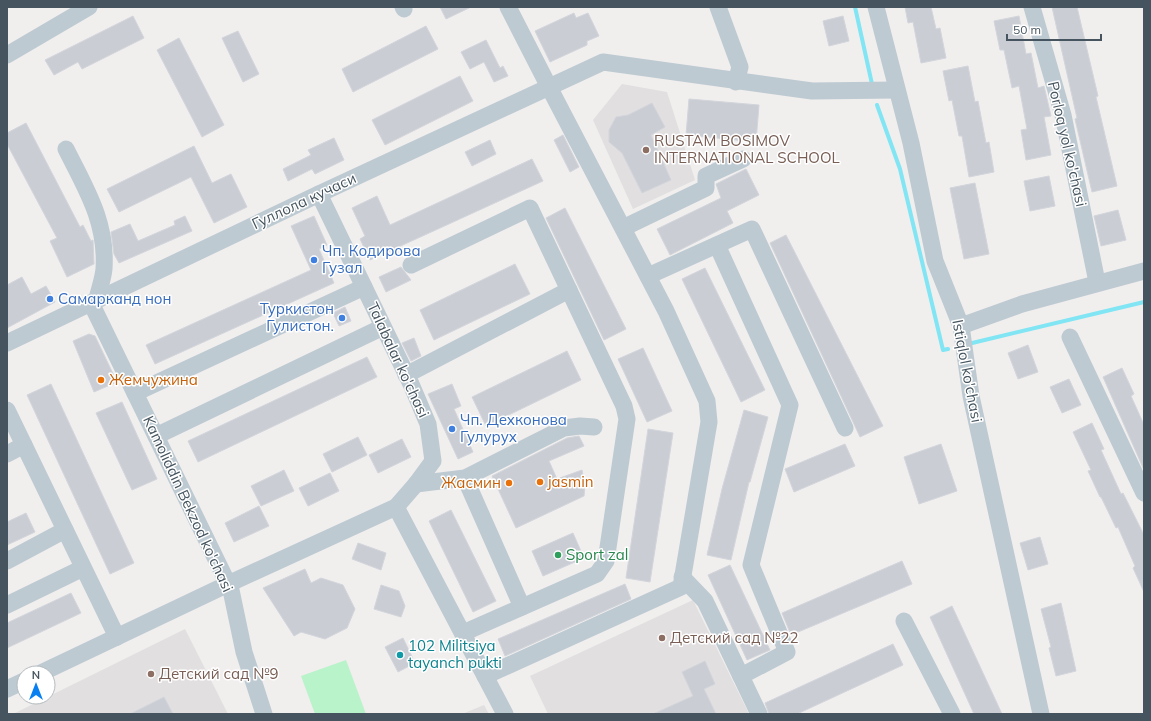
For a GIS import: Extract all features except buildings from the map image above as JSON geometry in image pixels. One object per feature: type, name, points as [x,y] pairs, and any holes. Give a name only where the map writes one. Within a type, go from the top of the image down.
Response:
[{"type":"street","points":[[7,55],[89,7]]},
{"type":"street","points":[[485,676],[680,587],[710,422],[707,401],[666,311],[508,7]]},
{"type":"street","points":[[718,7],[740,67],[736,82],[812,91],[896,90]]},
{"type":"street","name":"Istiqlol ko'chasi","points":[[876,7],[896,90],[911,143],[935,261],[961,326],[971,396],[1041,714]]},
{"type":"street","name":"Porloq yol ko'chasi","points":[[1032,7],[1063,115],[1097,282]]},
{"type":"street","name":"Гуллола кучаси","points":[[7,343],[319,194],[603,62],[736,82]]},
{"type":"street","points":[[66,149],[97,210],[102,234],[104,269],[94,301]]},
{"type":"street","points":[[623,228],[706,188],[706,176],[743,159]]},
{"type":"street","name":"Talabalar ko'chasi","points":[[319,194],[428,424],[433,461],[396,507]]},
{"type":"street","points":[[411,265],[530,208],[624,406],[627,419],[606,561],[597,574],[463,633]]},
{"type":"street","points":[[648,276],[752,229],[845,428]]},
{"type":"street","points":[[717,244],[790,405],[751,565],[787,652],[741,676]]},
{"type":"street","points":[[961,326],[1022,304],[1097,282],[1144,271]]},
{"type":"street","points":[[135,393],[364,287]]},
{"type":"street","points":[[406,375],[569,290]]},
{"type":"street","name":"Kamoliddin Bekzod ko'chasi","points":[[94,301],[135,393],[231,590],[244,652],[264,714]]},
{"type":"street","points":[[156,436],[383,327]]},
{"type":"street","points":[[1070,337],[1144,493]]},
{"type":"street","points":[[7,410],[117,637]]},
{"type":"street","points":[[416,484],[465,478],[564,428],[580,426],[594,427]]},
{"type":"street","points":[[7,454],[24,445]]},
{"type":"street","points":[[465,478],[522,607]]},
{"type":"street","points":[[56,666],[228,584],[396,507],[505,714]]},
{"type":"street","points":[[7,561],[65,530]]},
{"type":"street","points":[[7,605],[84,568]]},
{"type":"street","points":[[682,577],[705,601],[758,714]]},
{"type":"street","points":[[904,621],[952,714]]},
{"type":"shaded area","name":"RUSTAM BOSIMOV INTERNATIONAL SCHOOL","points":[[622,84],[667,92],[695,180],[633,209],[593,120]]},
{"type":"shaded area","name":"Детский сад №22","points":[[693,600],[749,714],[548,714],[530,676]]},
{"type":"shaded area","name":"Детский сад №9","points":[[185,629],[228,714],[15,713],[31,705],[56,705],[56,693]]},
{"type":"shaded area","points":[[484,705],[489,714],[462,714]]},
{"type":"green space","points":[[346,660],[366,714],[315,714],[301,676]]},
{"type":"waterway","points":[[855,7],[872,84]]},
{"type":"waterway","points":[[877,105],[900,169],[943,350],[948,349]]},
{"type":"waterway","points":[[968,344],[1144,302]]},
{"type":"place","name":"RUSTAM BOSIMOV INTERNATIONAL SCHOOL","points":[[646,150]]},
{"type":"place","name":"Чп. Кодирова Гузал","points":[[314,260]]},
{"type":"place","name":"Самарканд нон","points":[[50,299]]},
{"type":"place","name":"Туркистон Гулистон.","points":[[342,318]]},
{"type":"place","name":"Жемчужина","points":[[101,380]]},
{"type":"place","name":"Чп. Дехконова Гулурух","points":[[452,429]]},
{"type":"place","name":"jasmin","points":[[540,482]]},
{"type":"place","name":"Жасмин","points":[[509,483]]},
{"type":"place","name":"Sport zal","points":[[558,555]]},
{"type":"place","name":"Детский сад №22","points":[[662,638]]},
{"type":"place","name":"102 Militsiya tayanch pukti","points":[[400,655]]},
{"type":"place","name":"Детский сад №9","points":[[151,674]]}]
